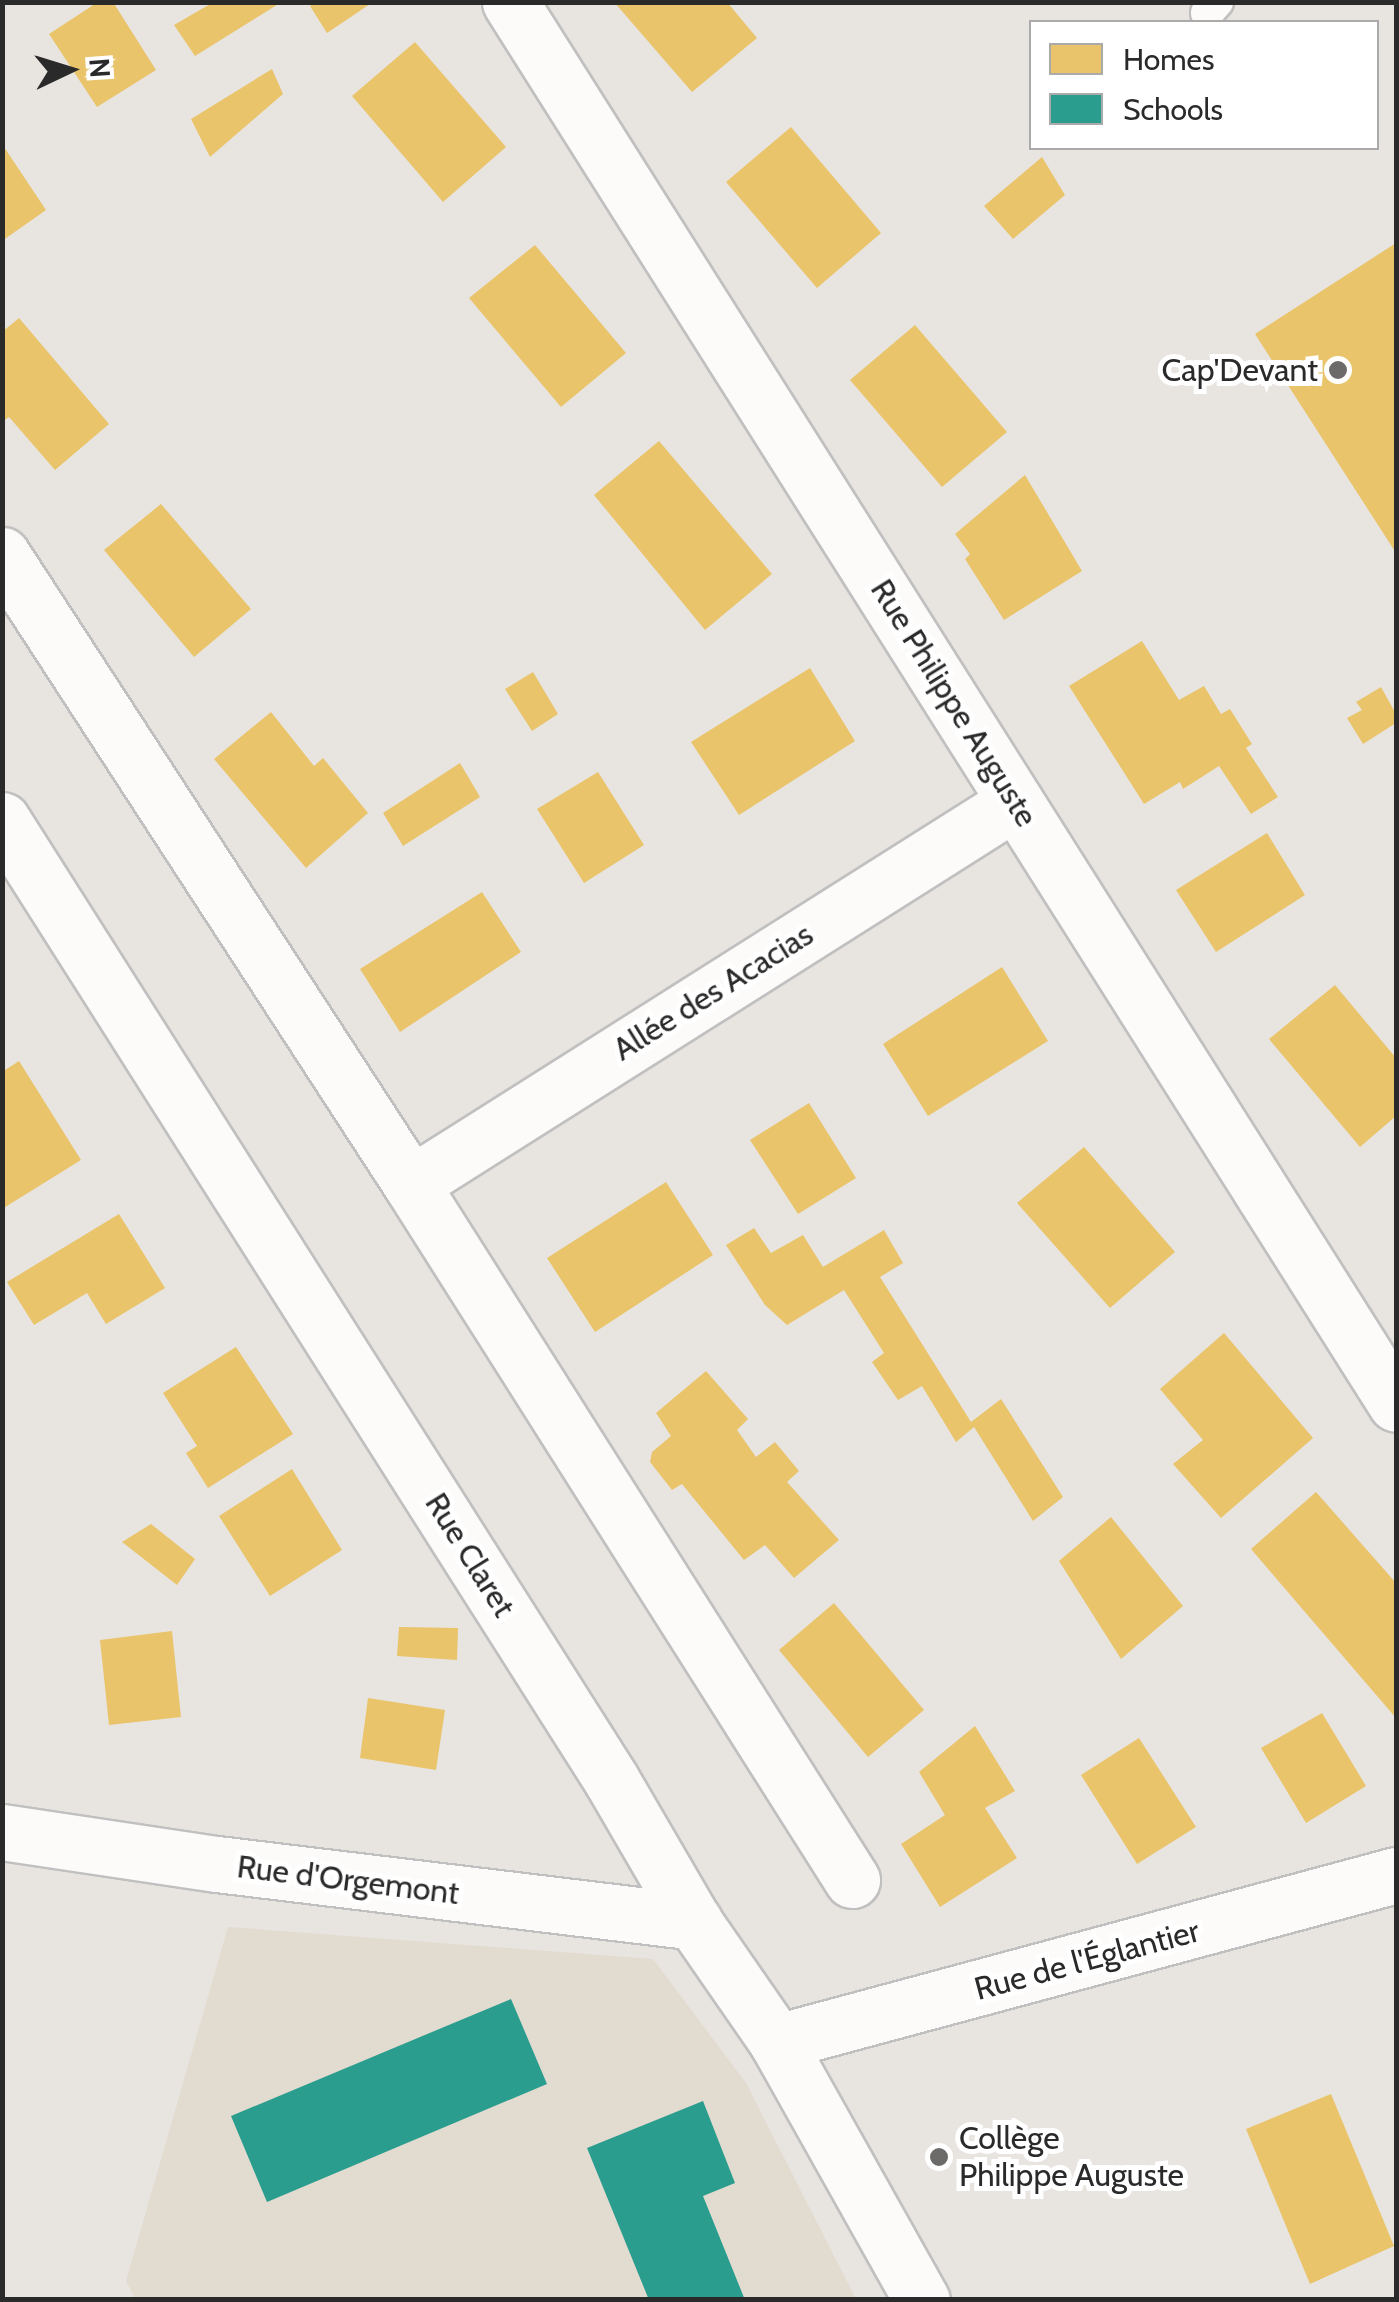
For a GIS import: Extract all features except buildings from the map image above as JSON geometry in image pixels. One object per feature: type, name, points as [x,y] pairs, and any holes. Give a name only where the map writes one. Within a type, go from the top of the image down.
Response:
[{"type":"street","name":"Rue Philippe Auguste","points":[[510,2],[1396,1404]]},
{"type":"street","points":[[2,555],[411,1184],[852,1880]]},
{"type":"street","name":"Allée des Acacias","points":[[411,1184],[1016,802]]},
{"type":"street","name":"Rue Claret","points":[[2,820],[602,1764],[694,1922],[777,2042],[922,2300]]},
{"type":"street","name":"Rue d'Orgemont","points":[[2,1832],[217,1864],[694,1922]]},
{"type":"street","name":"Rue de l'Églantier","points":[[777,2042],[1396,1875]]},
{"type":"shaded area","points":[[228,1927],[653,1959],[746,2083],[856,2299],[136,2300],[126,2281]]},
{"type":"place","name":"Cap'Devant","points":[[1338,370]]},
{"type":"place","name":"Collège Philippe Auguste","points":[[939,2157]]}]
